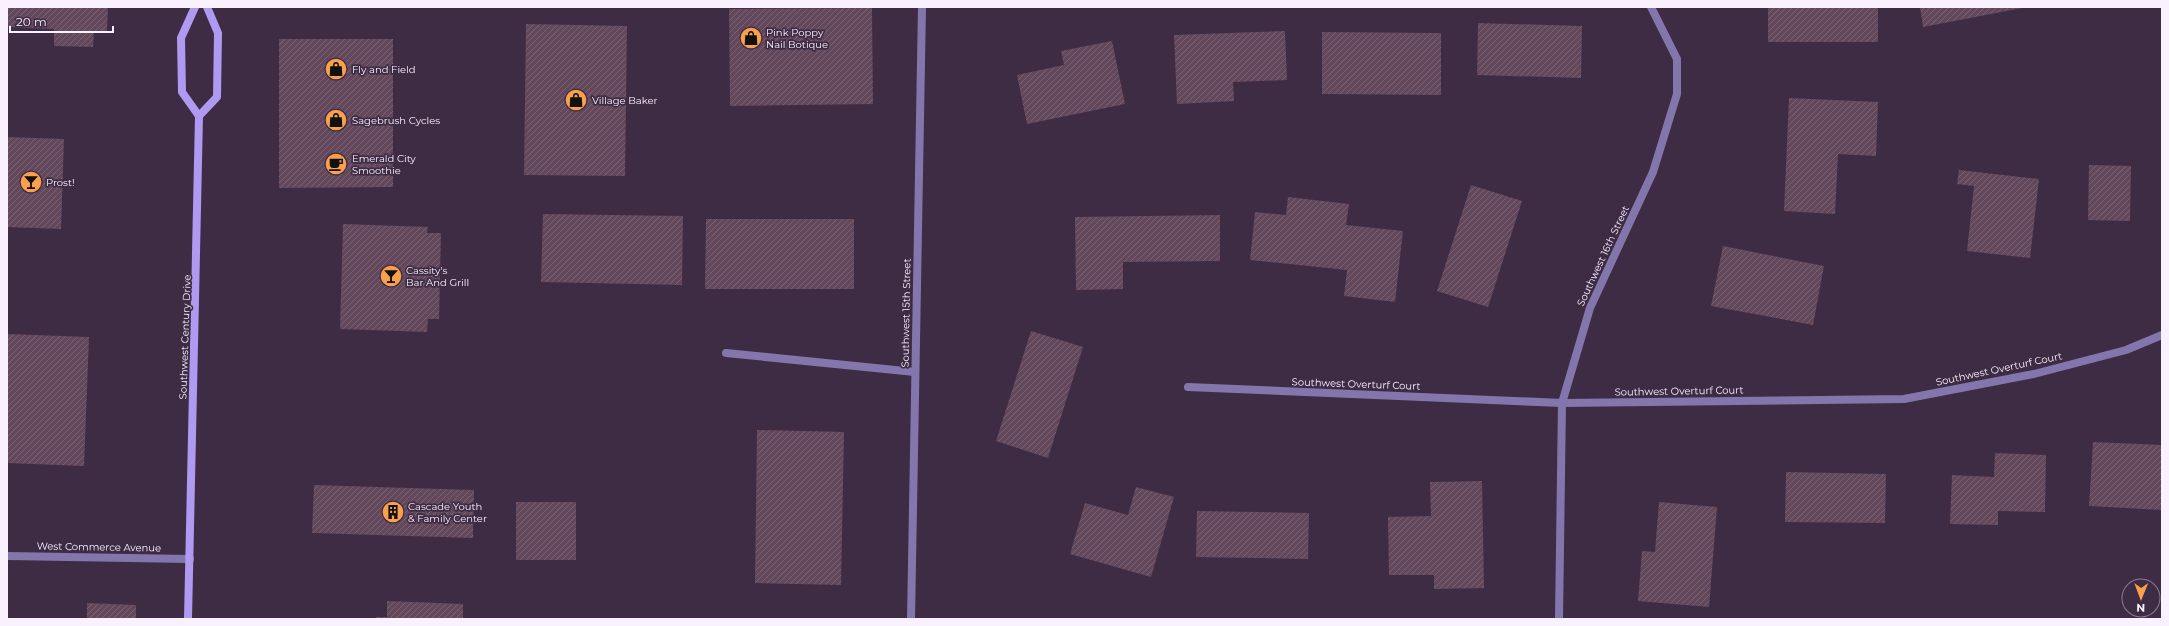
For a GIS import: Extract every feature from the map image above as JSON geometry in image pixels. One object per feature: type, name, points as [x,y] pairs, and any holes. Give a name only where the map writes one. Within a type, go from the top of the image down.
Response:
[{"type":"street","points":[[195,7],[181,38],[182,92],[200,116],[217,97],[218,33],[207,7]]},
{"type":"street","name":"Southwest 15th Street","points":[[911,619],[922,7]]},
{"type":"street","name":"Southwest 16th Street","points":[[1559,619],[1562,403],[1590,308],[1653,172],[1677,94],[1677,59],[1651,7]]},
{"type":"street","name":"Southwest Century Drive","points":[[188,619],[200,116]]},
{"type":"street","name":"Southwest Overturf Court","points":[[1188,387],[1562,403],[1904,399],[2034,374],[2126,350],[2162,335]]},
{"type":"street","points":[[726,353],[915,372]]},
{"type":"street","name":"West Commerce Avenue","points":[[7,556],[190,559]]},
{"type":"building","points":[[7,7],[108,7],[107,31],[94,31],[93,47],[54,46],[54,29],[7,27]]},
{"type":"building","points":[[1768,7],[1878,7],[1878,42],[1768,42]]},
{"type":"building","points":[[1920,7],[2022,7],[2022,8],[1923,27]]},
{"type":"building","points":[[872,8],[873,104],[730,106],[729,9]]},
{"type":"building","points":[[1478,23],[1582,26],[1581,78],[1477,75]]},
{"type":"building","name":"Village Baker","points":[[526,24],[627,26],[625,176],[524,175]]},
{"type":"building","points":[[1285,31],[1287,80],[1233,82],[1234,101],[1177,104],[1174,35]]},
{"type":"building","points":[[1322,32],[1441,33],[1441,95],[1322,94]]},
{"type":"building","points":[[279,39],[393,39],[393,187],[279,188]]},
{"type":"building","points":[[1112,41],[1125,104],[1027,124],[1017,75],[1064,65],[1061,51]]},
{"type":"building","points":[[1789,98],[1878,102],[1876,156],[1838,154],[1835,214],[1784,211]]},
{"type":"building","points":[[7,137],[64,139],[61,229],[7,227]]},
{"type":"building","points":[[2089,165],[2131,166],[2130,221],[2088,220]]},
{"type":"building","points":[[1959,170],[2039,179],[2030,258],[1967,251],[1974,186],[1957,184]]},
{"type":"building","points":[[1471,185],[1522,201],[1488,307],[1437,291]]},
{"type":"building","points":[[1288,197],[1349,204],[1346,225],[1403,231],[1395,302],[1344,296],[1347,270],[1250,260],[1255,212],[1286,215]]},
{"type":"building","points":[[543,214],[683,216],[682,285],[541,282]]},
{"type":"building","points":[[1220,215],[1220,261],[1123,262],[1123,289],[1076,290],[1075,217]]},
{"type":"building","points":[[706,219],[854,219],[854,289],[705,289]]},
{"type":"building","name":"Cassity’s Bar And Grill","points":[[343,224],[428,227],[427,233],[441,233],[439,319],[428,319],[427,332],[340,329]]},
{"type":"building","points":[[1723,246],[1824,266],[1813,325],[1711,306]]},
{"type":"building","points":[[1031,331],[1083,347],[1048,458],[996,441]]},
{"type":"building","points":[[7,334],[89,337],[84,466],[7,463]]},
{"type":"building","points":[[757,430],[844,432],[841,585],[755,583]]},
{"type":"building","points":[[2093,442],[2162,445],[2162,510],[2089,506]]},
{"type":"building","points":[[1995,453],[2046,455],[2045,512],[1998,511],[1998,525],[1950,524],[1952,475],[1994,477]]},
{"type":"building","points":[[1786,472],[1886,474],[1885,523],[1785,522]]},
{"type":"building","points":[[1482,481],[1484,588],[1434,589],[1434,575],[1389,575],[1388,517],[1431,516],[1430,482]]},
{"type":"building","name":"Cascade Youth & Family Center","points":[[314,485],[474,490],[473,538],[312,533]]},
{"type":"building","points":[[1136,487],[1174,497],[1151,577],[1070,554],[1085,503],[1128,515]]},
{"type":"building","points":[[516,502],[576,502],[576,560],[516,560]]},
{"type":"building","points":[[1659,502],[1717,507],[1709,607],[1638,601],[1642,551],[1655,552]]},
{"type":"building","points":[[1197,511],[1309,513],[1308,559],[1196,557]]},
{"type":"building","points":[[387,601],[463,604],[463,619],[375,619],[376,617],[387,617]]},
{"type":"building","points":[[87,603],[136,605],[136,619],[87,619]]},
{"type":"place","name":"Pink Poppy Nail Botique","points":[[751,38]]},
{"type":"place","name":"Fly and Field","points":[[336,69]]},
{"type":"place","name":"Village Baker","points":[[576,100]]},
{"type":"place","name":"Sagebrush Cycles","points":[[336,120]]},
{"type":"place","name":"Emerald City Smoothie","points":[[336,164]]},
{"type":"place","name":"Prost!","points":[[31,182]]},
{"type":"place","name":"Cassity’s Bar And Grill","points":[[391,276]]},
{"type":"place","name":"Cascade Youth & Family Center","points":[[393,512]]}]
